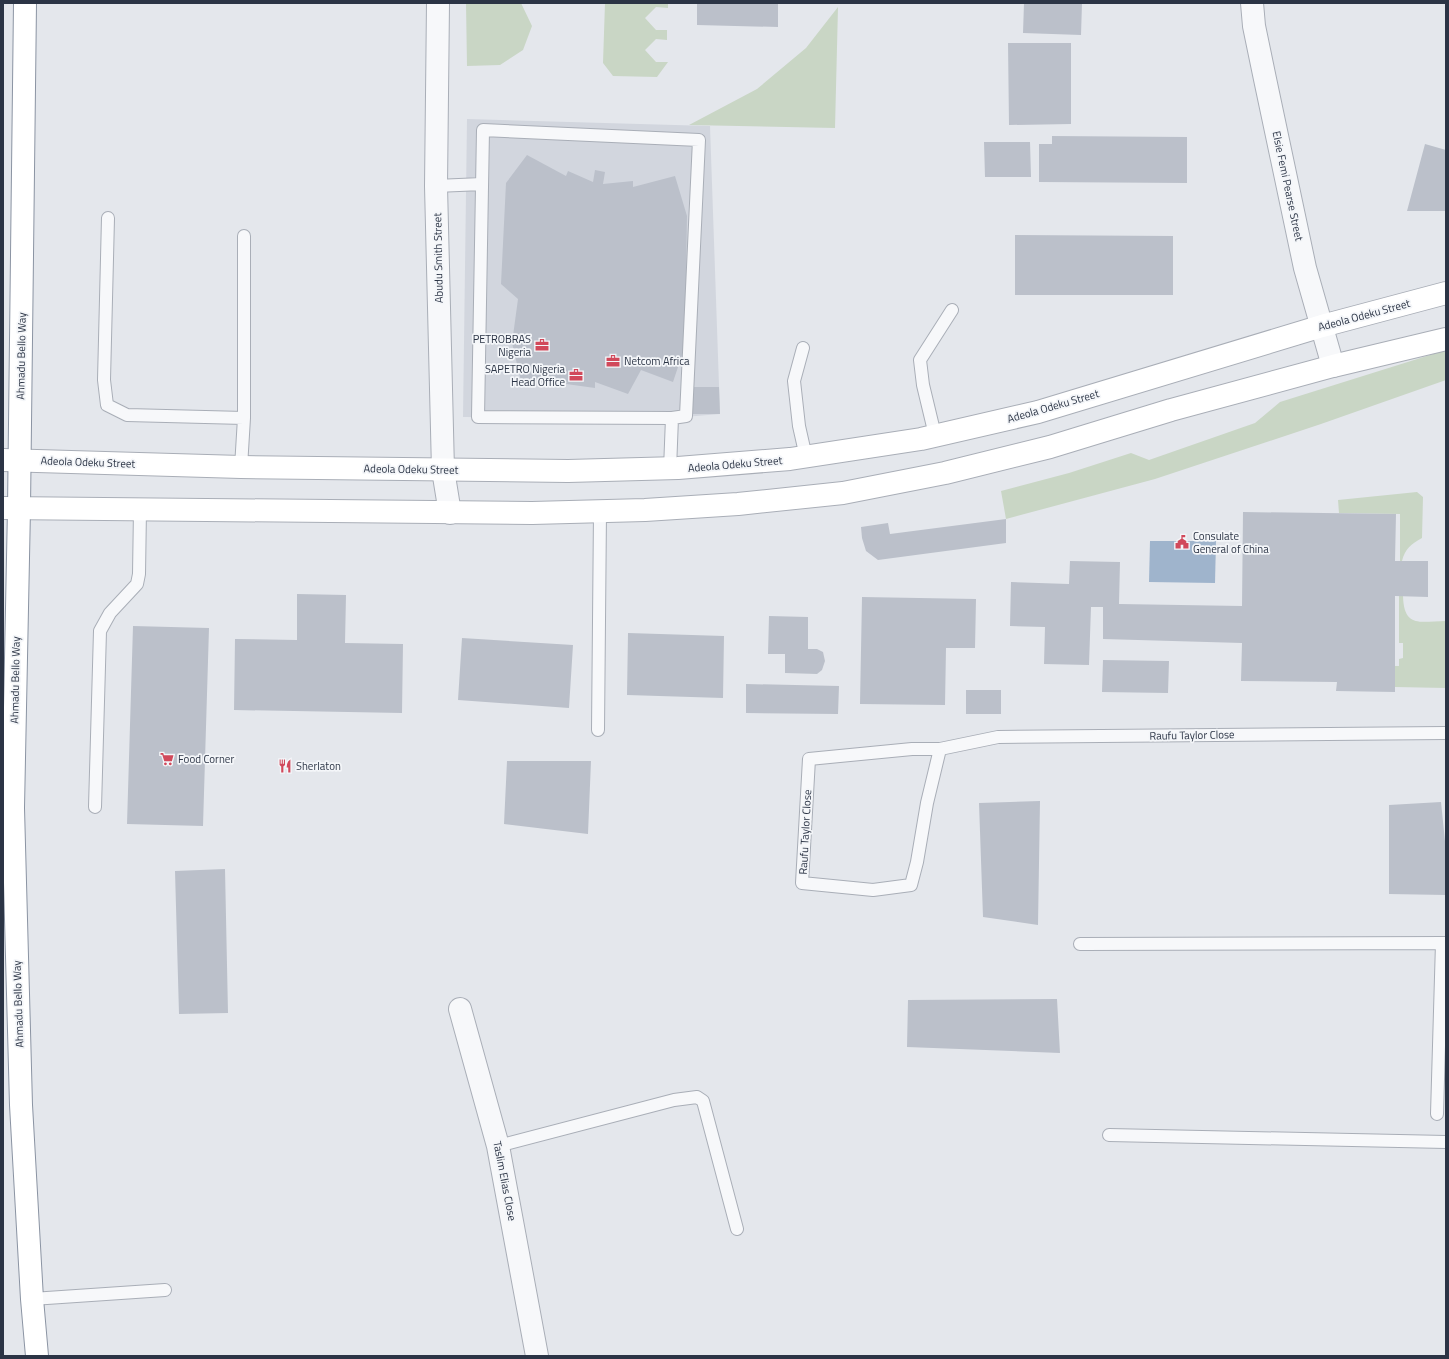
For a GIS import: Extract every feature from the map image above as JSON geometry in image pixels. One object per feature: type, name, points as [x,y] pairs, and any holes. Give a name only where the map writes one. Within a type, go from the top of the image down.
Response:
[{"type":"main road","name":"Ahmadu Bello Way","points":[[25,3],[11,460],[13,808],[21,1105],[36,1356]]},
{"type":"main road","name":"Adeola Odeku Street","points":[[11,460],[443,470],[568,471],[670,469],[806,457],[935,435],[1038,412],[1322,326],[1446,293]]},
{"type":"main road","points":[[11,508],[450,513],[600,512],[738,504],[843,493],[945,473],[1050,447],[1171,410],[1333,366],[1446,339]]},
{"type":"street","name":"Abudu Smith Street","points":[[438,3],[436,186],[443,470],[450,513]]},
{"type":"street","name":"Elsie Femi Pearse Street","points":[[1252,3],[1254,26],[1305,268],[1333,366]]},
{"type":"street","name":"Taslim Elias Close","points":[[460,1009],[498,1146],[537,1356]]},
{"type":"lane","points":[[483,130],[699,140],[686,416],[672,418],[478,417],[483,130]]},
{"type":"lane","points":[[436,186],[482,184]]},
{"type":"lane","points":[[108,218],[104,380],[107,406],[127,416],[244,418]]},
{"type":"lane","points":[[241,466],[244,418],[244,236]]},
{"type":"lane","points":[[935,435],[923,385],[920,360],[952,310]]},
{"type":"lane","points":[[803,348],[794,381],[799,426],[806,457]]},
{"type":"lane","points":[[670,469],[672,418]]},
{"type":"lane","points":[[95,807],[100,632],[110,613],[137,584],[139,574],[140,510]]},
{"type":"lane","points":[[598,730],[600,512]]},
{"type":"lane","name":"Raufu Taylor Close","points":[[940,750],[927,803],[917,862],[911,885],[873,890],[802,883],[810,759],[912,749],[940,750],[998,737],[1446,733]]},
{"type":"lane","points":[[1080,944],[1444,943],[1437,1114]]},
{"type":"lane","points":[[498,1146],[674,1100],[697,1097],[703,1101],[737,1229]]},
{"type":"lane","points":[[1109,1135],[1446,1142]]},
{"type":"lane","points":[[32,1299],[165,1290]]},
{"type":"shaded area","points":[[467,119],[710,126],[720,414],[672,418],[463,417]]},
{"type":"green space","points":[[466,3],[521,3],[532,26],[523,50],[500,65],[467,66]]},
{"type":"green space","points":[[605,3],[668,3],[668,8],[656,7],[645,18],[656,30],[667,30],[667,40],[656,39],[645,50],[656,62],[668,62],[657,77],[613,76],[603,63]]},
{"type":"green space","points":[[838,7],[835,128],[689,125],[757,89],[806,48]]},
{"type":"green space","points":[[1446,350],[1446,380],[1321,424],[1155,479],[1006,519],[1001,491],[1069,473],[1131,453],[1149,460],[1255,423],[1280,402]]},
{"type":"green space","points":[[1417,492],[1423,497],[1422,538],[1409,547],[1402,561],[1400,561],[1400,514],[1339,513],[1338,500]]},
{"type":"green space","points":[[1399,596],[1403,596],[1404,607],[1410,618],[1422,622],[1446,621],[1446,688],[1395,687],[1395,666],[1399,666],[1399,659],[1403,658],[1403,643],[1399,643]]},
{"type":"water","points":[[1150,541],[1216,541],[1215,583],[1149,582]]},
{"type":"building","points":[[697,3],[778,3],[778,27],[697,25]]},
{"type":"building","points":[[1024,3],[1082,3],[1081,35],[1023,33]]},
{"type":"building","points":[[1008,43],[1071,43],[1071,124],[1009,125]]},
{"type":"building","points":[[1052,136],[1187,137],[1187,183],[1039,182],[1039,144],[1052,144]]},
{"type":"building","points":[[984,142],[1030,142],[1031,177],[985,177]]},
{"type":"building","points":[[1425,144],[1446,150],[1446,211],[1407,211]]},
{"type":"building","points":[[527,155],[566,176],[568,171],[593,182],[595,170],[605,172],[603,184],[633,181],[633,187],[675,176],[687,216],[685,346],[673,382],[641,370],[628,394],[595,382],[595,388],[559,383],[560,378],[521,381],[512,343],[518,299],[501,284],[506,183]]},
{"type":"building","points":[[1015,235],[1173,236],[1173,295],[1015,295]]},
{"type":"building","points":[[689,387],[719,387],[720,414],[689,414]]},
{"type":"building","points":[[1243,512],[1396,514],[1395,561],[1428,561],[1428,597],[1395,596],[1395,692],[1336,691],[1337,682],[1241,681],[1242,643],[1103,639],[1103,607],[1091,607],[1089,665],[1044,664],[1045,627],[1010,626],[1011,582],[1069,584],[1070,561],[1120,562],[1119,604],[1242,606]]},
{"type":"building","points":[[1006,519],[1006,543],[878,560],[866,551],[862,538],[861,527],[888,523],[890,534]]},
{"type":"building","points":[[297,594],[346,595],[345,643],[403,644],[402,713],[234,710],[235,639],[297,640]]},
{"type":"building","points":[[862,597],[976,599],[975,648],[946,648],[945,705],[860,704]]},
{"type":"building","points":[[769,616],[808,617],[808,649],[817,649],[823,652],[825,661],[822,670],[817,674],[785,673],[785,654],[768,654]]},
{"type":"building","name":"Food Corner","points":[[133,626],[209,628],[203,826],[127,824]]},
{"type":"building","points":[[628,633],[724,636],[723,698],[627,695]]},
{"type":"building","points":[[462,638],[573,645],[569,708],[458,700]]},
{"type":"building","points":[[1103,660],[1169,661],[1168,693],[1102,692]]},
{"type":"building","points":[[746,684],[839,686],[838,714],[746,713]]},
{"type":"building","points":[[966,690],[1001,690],[1001,714],[966,714]]},
{"type":"building","points":[[507,761],[591,761],[588,834],[504,824]]},
{"type":"building","points":[[1040,801],[1038,925],[983,917],[979,803]]},
{"type":"building","points":[[1441,802],[1446,851],[1446,895],[1389,894],[1389,805]]},
{"type":"building","points":[[225,869],[228,1013],[179,1014],[175,871]]},
{"type":"building","points":[[1057,999],[1060,1053],[907,1047],[908,1000]]},
{"type":"place","name":"PETROBRAS Nigeria","points":[[542,345]]},
{"type":"place","name":"Netcom Africa","points":[[613,361]]},
{"type":"place","name":"SAPETRO Nigeria Head Office","points":[[576,375]]},
{"type":"place","name":"Consulate General of China","points":[[1182,542]]},
{"type":"place","name":"Food Corner","points":[[167,759]]},
{"type":"place","name":"Sherlaton","points":[[285,766]]}]
